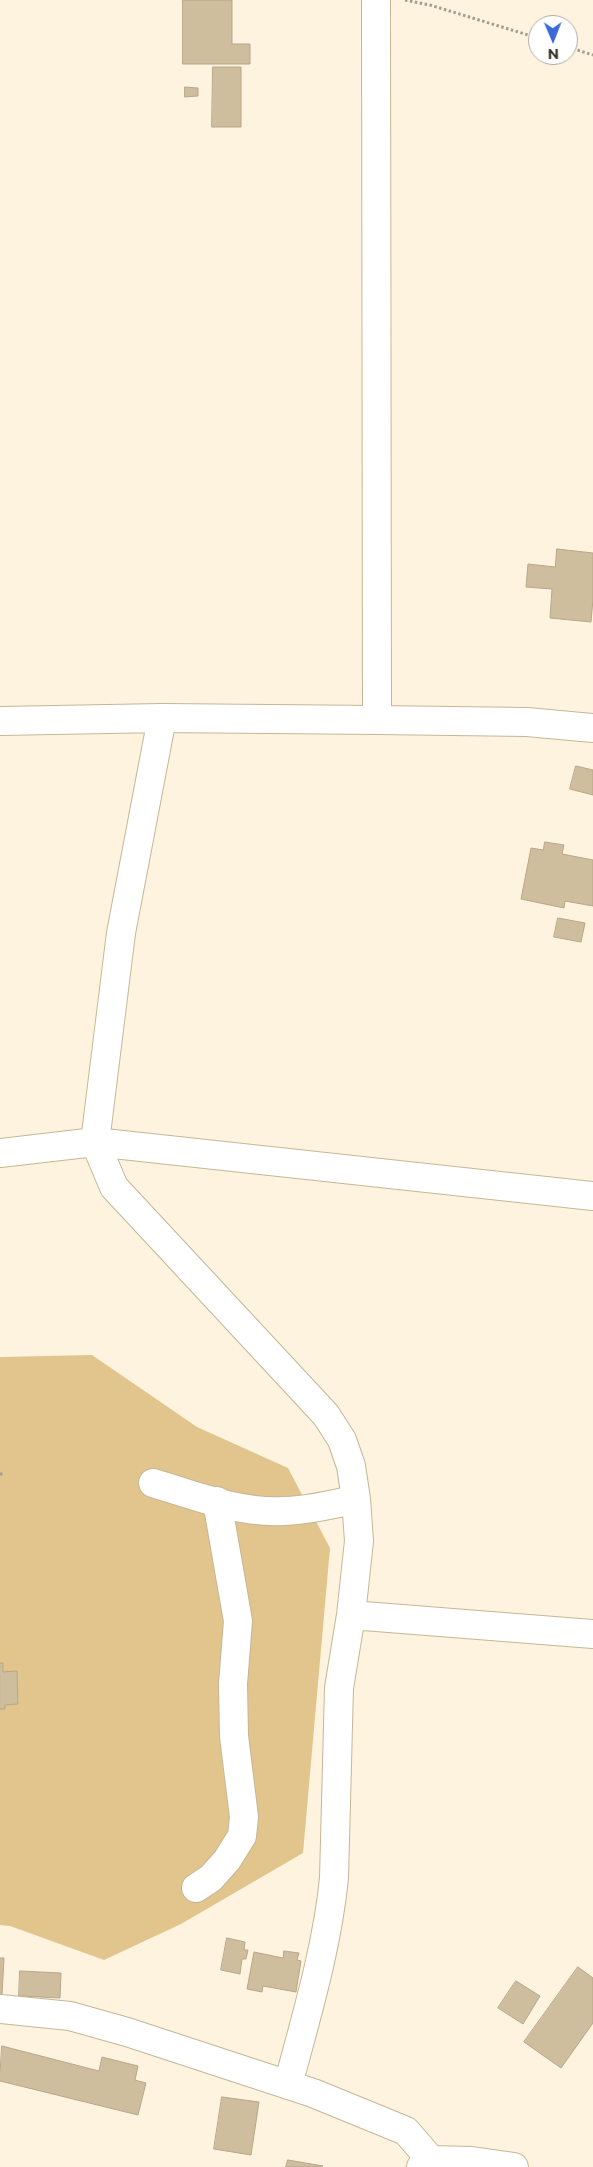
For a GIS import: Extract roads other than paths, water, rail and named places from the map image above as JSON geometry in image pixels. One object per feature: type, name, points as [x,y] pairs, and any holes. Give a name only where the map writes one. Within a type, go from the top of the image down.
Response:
[{"type":"street","points":[[376,0],[377,720]]},
{"type":"street","points":[[162,718],[121,933],[95,1142],[114,1187],[326,1415],[342,1440],[351,1466],[356,1499],[359,1540],[351,1615],[339,1688],[334,1878],[331,1905],[324,1947],[288,2085]]},
{"type":"street","points":[[0,721],[162,718],[377,720],[527,722],[593,728]]},
{"type":"street","points":[[0,1153],[95,1142],[593,1196]]},
{"type":"street","points":[[153,1482],[217,1501],[261,1510],[283,1511],[332,1505],[356,1499]]},
{"type":"street","points":[[196,1888],[211,1878],[227,1860],[242,1836],[244,1817],[234,1736],[233,1684],[238,1620],[217,1501]]},
{"type":"street","points":[[351,1615],[593,1634]]},
{"type":"street","points":[[0,2009],[70,2016],[127,2032],[288,2085],[406,2131],[426,2164],[472,2160],[514,2167]]}]
